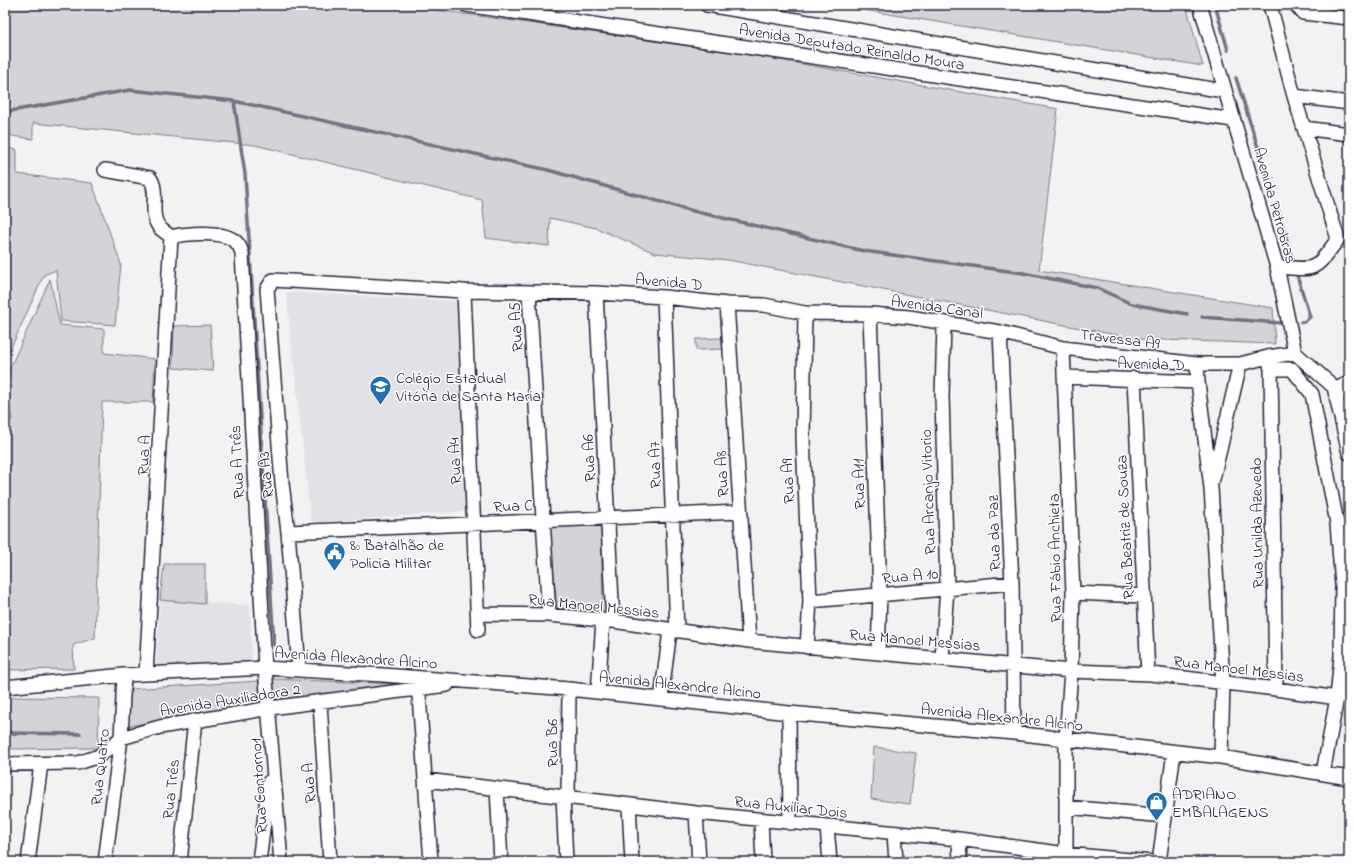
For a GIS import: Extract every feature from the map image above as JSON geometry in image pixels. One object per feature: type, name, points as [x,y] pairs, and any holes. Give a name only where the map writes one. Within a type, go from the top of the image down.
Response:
[{"type":"street","name":"Avenida Deputado Reinaldo Moura","points":[[466,5],[1233,120]]},
{"type":"street","name":"Avenida Deputado Reinaldo Moura","points":[[707,5],[1224,91]]},
{"type":"street","name":"Avenida Petrobras","points":[[1200,5],[1224,91],[1277,267],[1294,353]]},
{"type":"street","points":[[1270,5],[1294,96],[1338,239],[1319,265],[1309,270],[1277,267]]},
{"type":"street","points":[[1296,5],[1303,12],[1349,18]]},
{"type":"street","points":[[1294,96],[1349,103]]},
{"type":"street","points":[[1304,128],[1349,134]]},
{"type":"street","points":[[106,170],[150,178],[155,189],[156,220],[159,227],[171,237]]},
{"type":"street","name":"Rua A Três","points":[[171,237],[197,233],[224,236],[238,244],[242,253],[265,668],[270,708]]},
{"type":"street","name":"Rua A","points":[[146,674],[171,237]]},
{"type":"street","name":"Rua A5","points":[[273,280],[464,291],[529,293],[549,616]]},
{"type":"street","name":"Rua A3","points":[[273,280],[267,289],[282,483],[288,532],[299,669]]},
{"type":"street","name":"Rua A4","points":[[464,291],[478,630]]},
{"type":"street","name":"Avenida D","points":[[529,293],[596,293],[664,297],[728,304],[764,305],[805,313]]},
{"type":"street","name":"Rua A6","points":[[596,293],[608,518],[608,621],[598,692]]},
{"type":"street","name":"Rua A7","points":[[661,699],[674,631],[673,515],[664,297]]},
{"type":"street","name":"Rua A8","points":[[728,304],[739,512],[749,641]]},
{"type":"street","name":"Avenida Canal","points":[[805,313],[870,314],[909,317],[944,324],[1000,332],[1063,348]]},
{"type":"street","name":"Rua A9","points":[[805,313],[803,437],[810,601],[807,647]]},
{"type":"street","name":"Rua A11","points":[[870,314],[880,594],[878,653]]},
{"type":"street","name":"Rua Arcanjo Vitorio","points":[[942,658],[947,588],[942,396],[944,324]]},
{"type":"street","name":"Rua da Paz","points":[[1000,332],[1012,583],[1014,733]]},
{"type":"street","points":[[1063,348],[1064,377]]},
{"type":"street","name":"Travessa A9","points":[[1063,348],[1197,364]]},
{"type":"street","points":[[1294,353],[1334,387],[1349,453]]},
{"type":"street","name":"Avenida D","points":[[1064,377],[1134,378],[1198,382],[1197,364],[1240,364],[1268,357],[1294,353]]},
{"type":"street","name":"Rua Unilda Azevedo","points":[[1268,357],[1271,370],[1276,688]]},
{"type":"street","points":[[1211,488],[1240,364]]},
{"type":"street","points":[[1271,370],[1292,370],[1312,394],[1337,523],[1341,571],[1343,626],[1337,698],[1323,773]]},
{"type":"street","name":"Rua Fábio Anchieta","points":[[1064,377],[1073,594],[1071,671],[1066,739],[1066,854]]},
{"type":"street","name":"Rua Beatriz de Souza","points":[[1134,378],[1148,674]]},
{"type":"street","points":[[1198,382],[1211,488],[1223,683],[1221,757]]},
{"type":"street","points":[[1337,399],[1342,386],[1349,382]]},
{"type":"street","name":"Rua C","points":[[288,532],[739,512]]},
{"type":"street","name":"Rua A 10","points":[[810,601],[1012,583]]},
{"type":"street","points":[[1073,594],[1144,596]]},
{"type":"street","name":"Rua Manoel Messias","points":[[478,614],[549,616],[608,621],[749,641],[1071,671],[1148,674],[1276,688],[1337,698]]},
{"type":"street","name":"Avenida Alexandre Alcino","points":[[5,687],[124,675],[265,668],[299,669],[418,684],[468,682],[569,689],[789,713],[1014,733],[1221,757],[1349,778]]},
{"type":"street","name":"Rua Quatro","points":[[106,862],[121,738],[124,675]]},
{"type":"street","points":[[418,684],[426,780],[430,862]]},
{"type":"street","name":"Avenida Auxiliadora 2","points":[[5,764],[41,764],[90,760],[109,749],[121,738],[141,731],[195,720],[320,702],[418,684]]},
{"type":"street","name":"Rua B6","points":[[566,862],[565,796],[569,689]]},
{"type":"street","points":[[1337,698],[1349,692]]},
{"type":"street","name":"Rua A","points":[[320,702],[330,862]]},
{"type":"street","name":"Rua Contorno1","points":[[270,708],[272,755],[281,862]]},
{"type":"street","points":[[789,713],[790,823]]},
{"type":"street","name":"Rua Três","points":[[180,862],[195,720]]},
{"type":"street","points":[[1159,862],[1174,752]]},
{"type":"street","points":[[259,862],[272,755]]},
{"type":"street","points":[[28,862],[41,764]]},
{"type":"street","name":"Rua Auxiliar Dois","points":[[426,780],[696,813],[959,839],[1028,856],[1066,854],[1094,859],[1152,862]]},
{"type":"street","points":[[497,789],[501,862]]},
{"type":"street","points":[[629,805],[632,862]]},
{"type":"street","points":[[1066,807],[1165,816]]},
{"type":"street","points":[[696,813],[699,862]]},
{"type":"street","points":[[761,820],[763,862]]},
{"type":"street","points":[[827,827],[830,862]]},
{"type":"street","points":[[894,832],[896,862]]},
{"type":"street","points":[[959,839],[960,862]]},
{"type":"shaded area","points":[[5,5],[402,5],[744,54],[1058,109],[1039,270],[1273,308],[1275,344],[1137,339],[728,260],[655,253],[596,228],[550,218],[549,246],[486,238],[482,200],[255,145],[33,123],[33,139],[5,135]]},
{"type":"shaded area","points":[[834,5],[1186,5],[1203,66]]},
{"type":"shaded area","points":[[5,147],[17,150],[17,174],[92,183],[121,264],[115,325],[61,321],[56,270],[44,275],[5,361]]},
{"type":"shaded area","points":[[50,279],[60,325],[104,329],[104,353],[155,359],[153,402],[102,402],[95,638],[73,645],[74,669],[5,670],[5,422],[12,420],[5,379]]},
{"type":"shaded area","name":"Colégio Estadual Vitória de Santa Maria","points":[[286,292],[457,301],[470,511],[311,523]]},
{"type":"shaded area","points":[[210,325],[213,371],[173,368],[174,326]]},
{"type":"shaded area","points":[[722,338],[723,349],[696,350],[696,339]]},
{"type":"shaded area","points":[[601,525],[603,612],[557,609],[549,527]]},
{"type":"shaded area","points":[[164,564],[205,564],[205,604],[160,600]]},
{"type":"shaded area","points":[[160,600],[250,605],[252,663],[156,668]]},
{"type":"shaded area","points":[[272,679],[399,684],[275,703]]},
{"type":"shaded area","points":[[259,681],[261,703],[128,726],[130,689]]},
{"type":"shaded area","points":[[5,697],[99,698],[98,748],[5,749]]},
{"type":"shaded area","points":[[874,747],[916,753],[910,804],[871,799]]},
{"type":"waterway","points":[[1215,5],[1228,50]]},
{"type":"waterway","points":[[1236,78],[1269,182]]},
{"type":"waterway","points":[[5,112],[130,90],[234,101],[548,170],[693,211],[864,251],[1023,273],[1097,288],[1132,304],[1187,314]]},
{"type":"waterway","points":[[234,101],[245,174],[274,645]]},
{"type":"waterway","points":[[1277,206],[1293,262]]},
{"type":"waterway","points":[[1297,275],[1310,317],[1304,322],[1301,322]]},
{"type":"waterway","points":[[1202,317],[1281,323]]},
{"type":"waterway","points":[[5,733],[80,734]]},
{"type":"place","name":"Colégio Estadual Vitória de Santa Maria","points":[[381,406]]},
{"type":"place","name":"8º Batalhão de Policia Militar","points":[[335,572]]},
{"type":"place","name":"ADRIANO EMBALAGENS","points":[[1157,822]]}]
